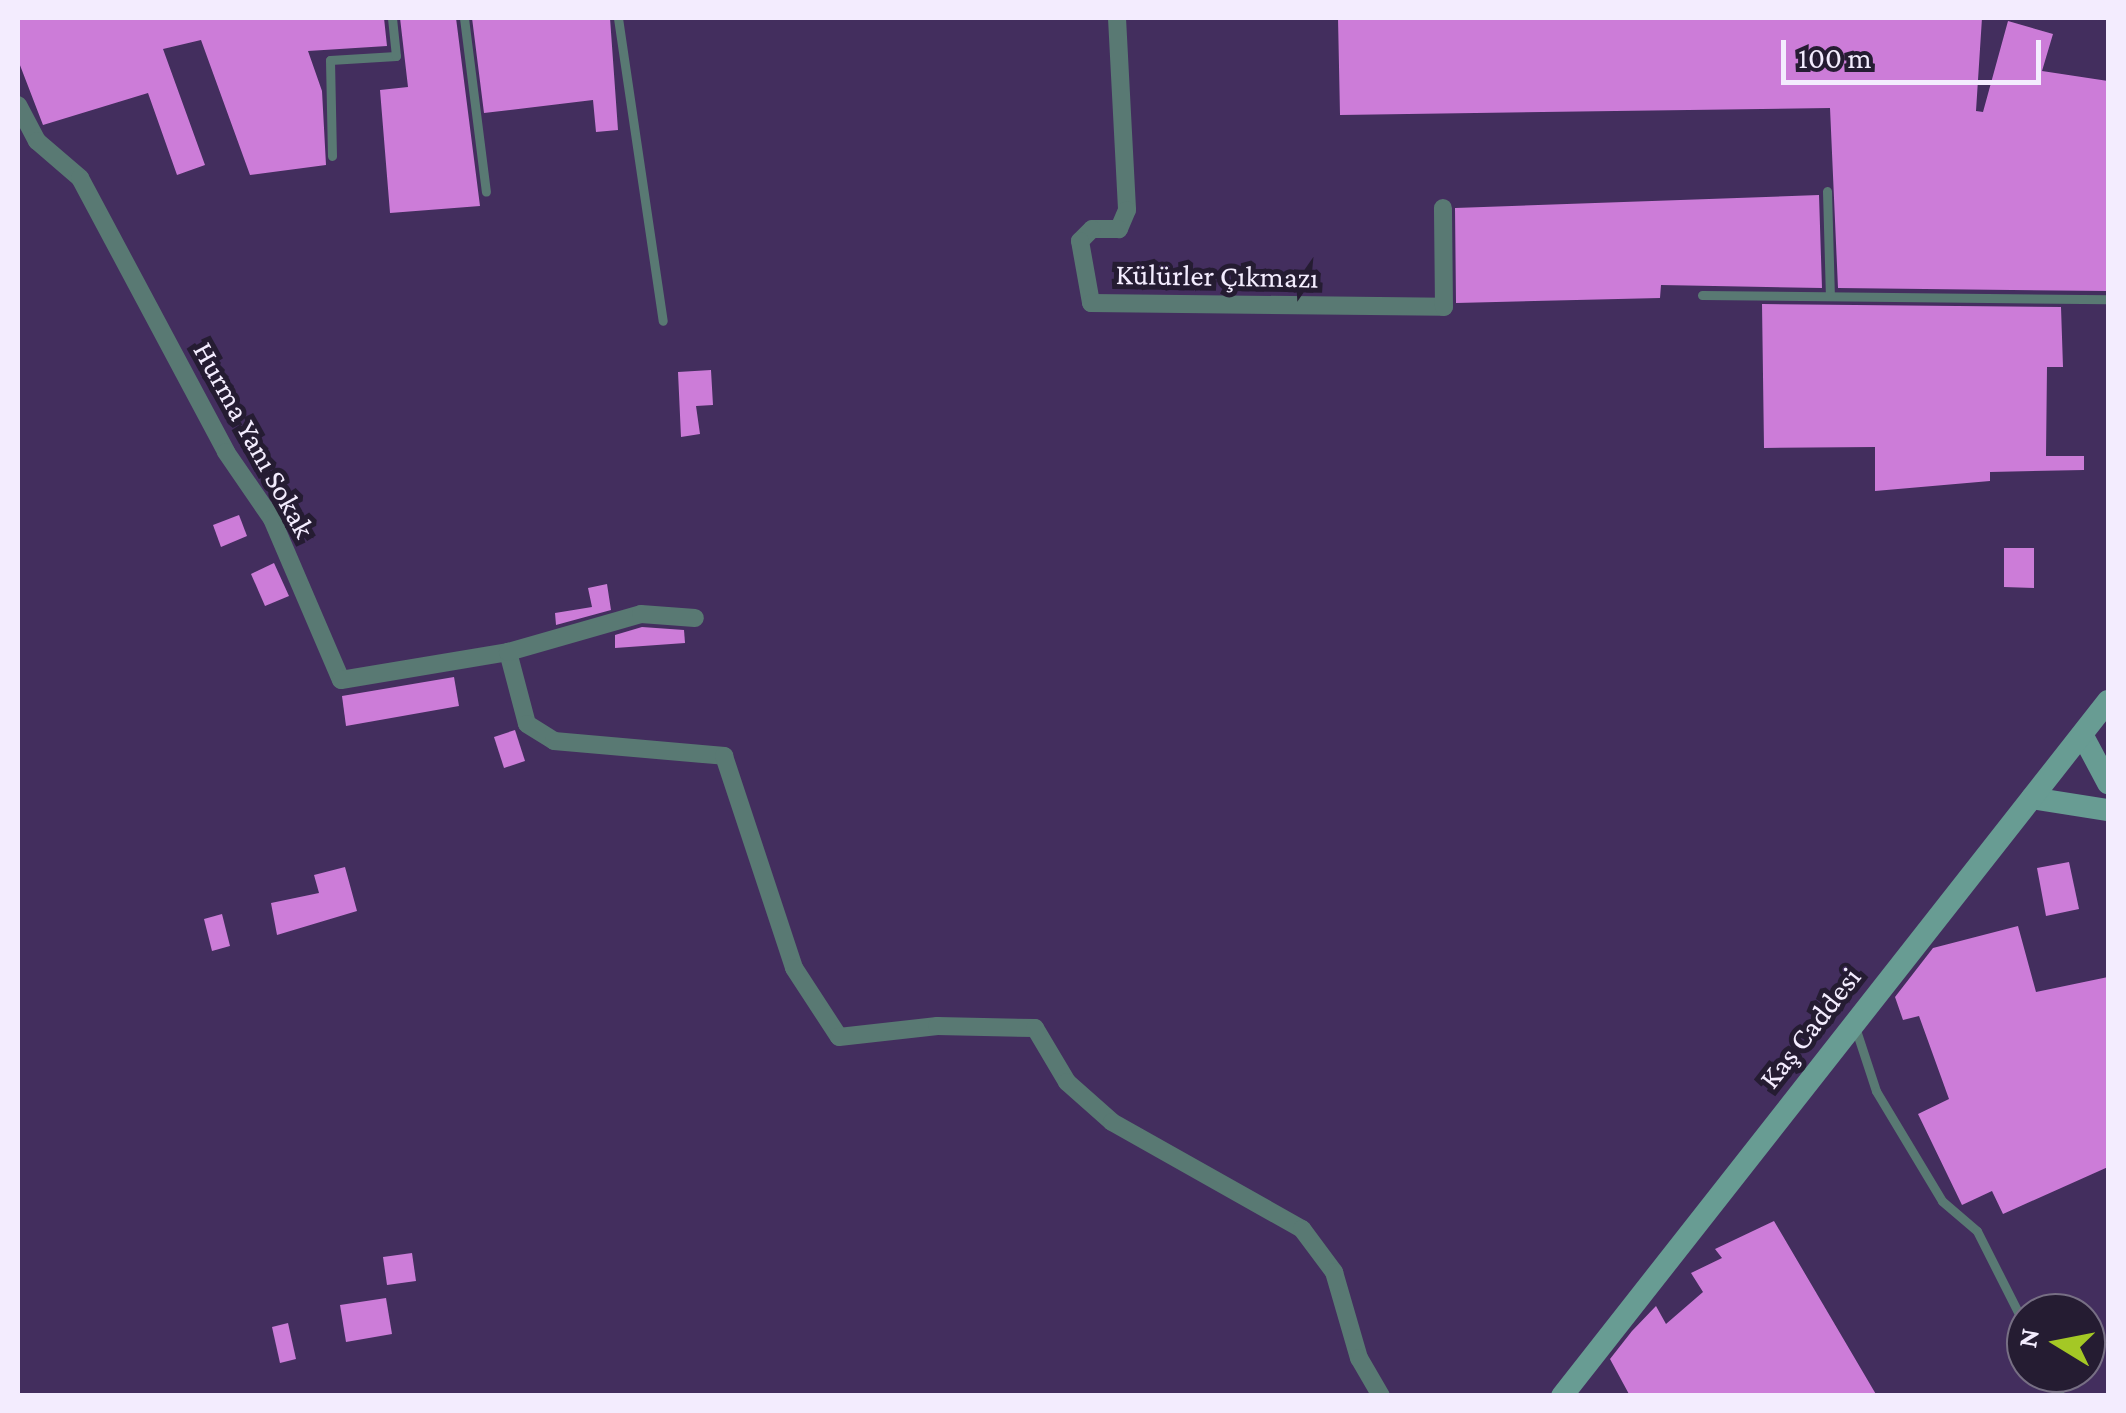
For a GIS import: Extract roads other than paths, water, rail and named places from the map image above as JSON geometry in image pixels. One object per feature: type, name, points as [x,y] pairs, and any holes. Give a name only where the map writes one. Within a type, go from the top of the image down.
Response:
[{"type":"street","name":"Külürler Çıkmazı","points":[[1117,18],[1127,210],[1119,229],[1092,229],[1080,241],[1090,303],[1444,307],[1443,208]]},
{"type":"street","name":"Hurma Yanı Sokak","points":[[18,105],[37,140],[80,178],[226,452],[272,518],[341,680],[508,652]]},
{"type":"street","points":[[694,618],[641,614],[508,652],[527,724],[554,740],[724,756],[794,968],[839,1038],[937,1026],[1035,1028],[1067,1082],[1112,1122],[1302,1229],[1334,1272],[1359,1358],[1381,1396]]},
{"type":"street","name":"Kaş Caddesi","points":[[1562,1396],[1853,1021],[2032,798],[2085,740],[2108,701]]},
{"type":"street","points":[[2085,740],[2108,784]]},
{"type":"street","points":[[2032,798],[2108,810]]},
{"type":"lane","points":[[332,156],[330,60],[396,56],[392,18]]},
{"type":"lane","points":[[464,18],[486,192]]},
{"type":"lane","points":[[618,18],[663,320]]},
{"type":"lane","points":[[1827,190],[1830,296]]},
{"type":"lane","points":[[1702,295],[2108,299]]},
{"type":"lane","points":[[1853,1021],[1876,1091],[1942,1201],[1977,1231],[2008,1293]]}]
